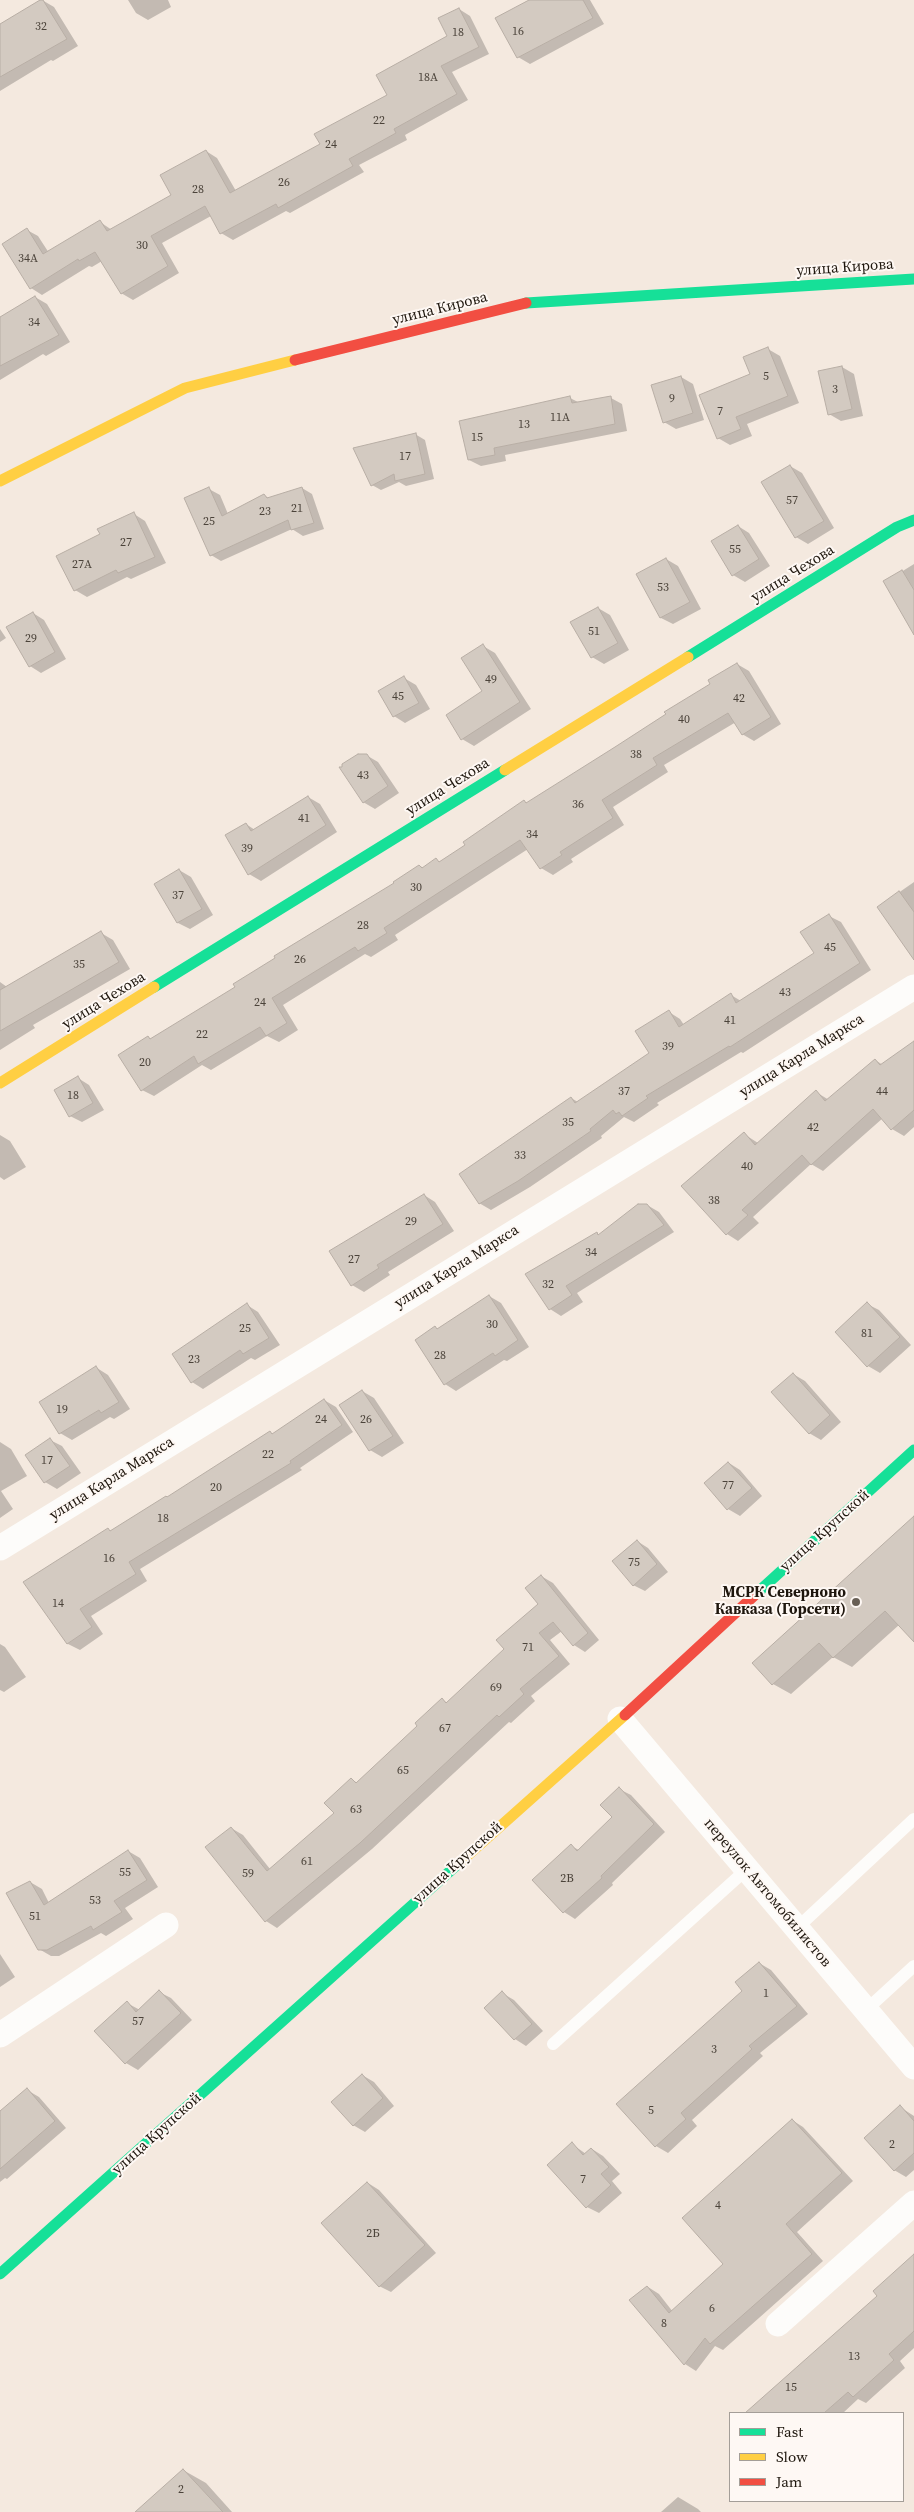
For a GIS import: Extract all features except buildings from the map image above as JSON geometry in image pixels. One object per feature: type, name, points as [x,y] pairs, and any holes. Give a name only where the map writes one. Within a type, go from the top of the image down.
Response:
[{"type":"street","name":"улица Кирова","points":[[0,481],[185,388],[524,303],[914,279]]},
{"type":"street","name":"улица Чехова","points":[[0,1083],[897,527],[914,520]]},
{"type":"street","name":"улица Карла Маркса","points":[[0,1548],[914,987]]},
{"type":"street","name":"улица Крупской","points":[[0,2274],[620,1719],[914,1450]]},
{"type":"street","name":"переулок Автомобилистов","points":[[620,1719],[914,2067]]},
{"type":"street","points":[[0,2035],[166,1925]]},
{"type":"street","points":[[778,2324],[914,2204]]},
{"type":"lane","points":[[797,1928],[914,1819]]},
{"type":"lane","points":[[553,2044],[747,1869]]},
{"type":"lane","points":[[866,2010],[914,1966]]},
{"type":"traffic: fast","points":[[526,303],[914,279]]},
{"type":"traffic: fast","points":[[688,657],[897,527],[914,520]]},
{"type":"traffic: fast","points":[[154,987],[505,770]]},
{"type":"traffic: fast","points":[[757,1593],[914,1450]]},
{"type":"traffic: fast","points":[[0,2274],[458,1864]]},
{"type":"traffic: slow","points":[[0,481],[185,388],[295,360]]},
{"type":"traffic: slow","points":[[505,770],[688,657]]},
{"type":"traffic: slow","points":[[0,1083],[154,987]]},
{"type":"traffic: slow","points":[[458,1864],[625,1715]]},
{"type":"traffic: jam","points":[[295,360],[526,303]]},
{"type":"traffic: jam","points":[[625,1715],[757,1593]]},
{"type":"place","name":"МСРК Северноно Кавказа (Горсети)","points":[[856,1602]]}]
